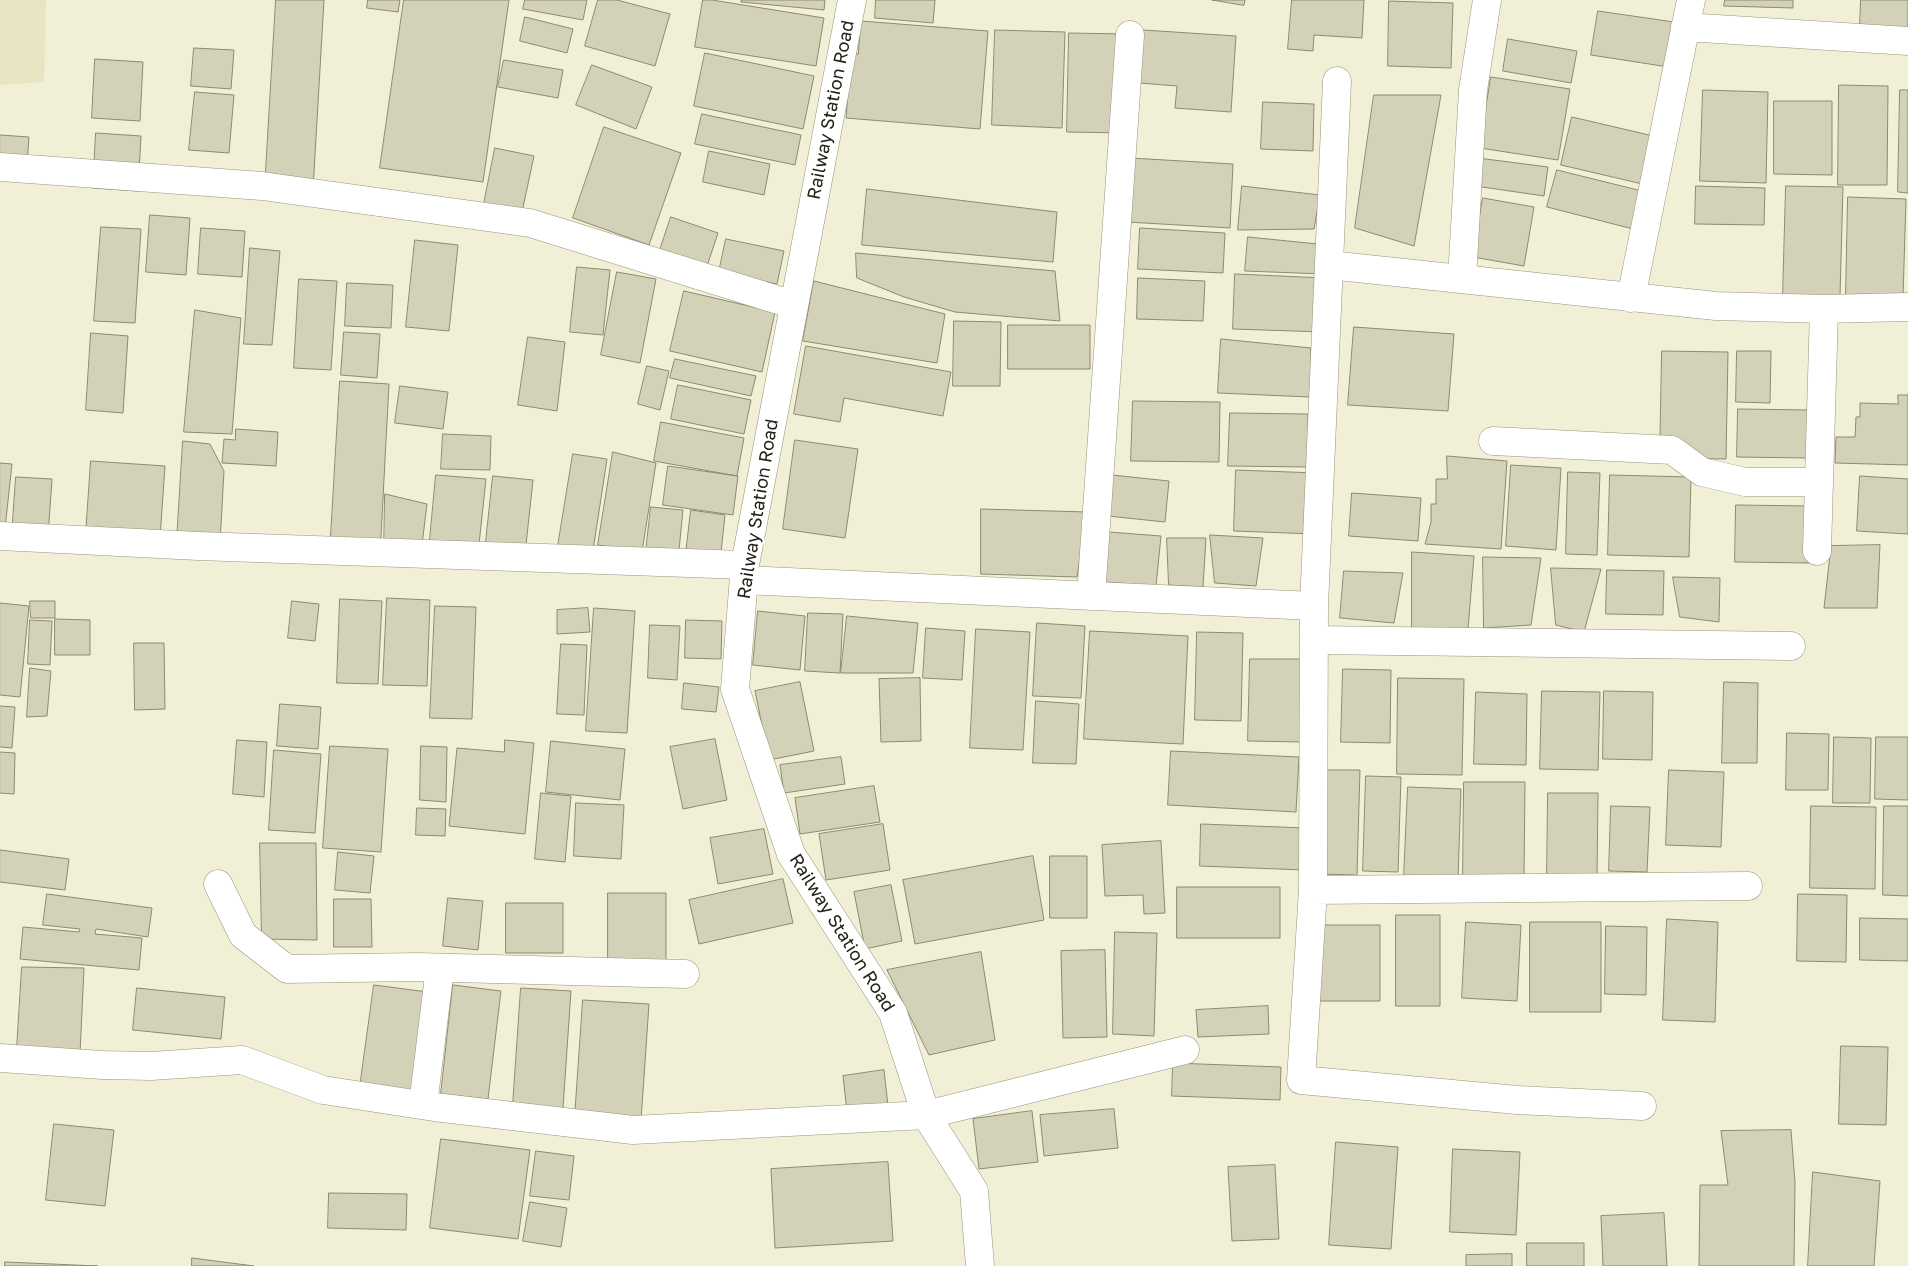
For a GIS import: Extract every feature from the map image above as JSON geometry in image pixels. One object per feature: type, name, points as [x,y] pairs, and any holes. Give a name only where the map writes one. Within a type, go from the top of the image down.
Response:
[{"type":"street","name":"Railway Station Road","points":[[852,0],[745,572],[735,689],[791,854],[892,1014],[926,1116],[974,1190],[980,1266]]},
{"type":"street","points":[[1462,280],[1473,90],[1487,0]]},
{"type":"street","points":[[1631,298],[1691,0]]},
{"type":"street","points":[[1685,27],[1908,41]]},
{"type":"street","points":[[1091,596],[1130,35]]},
{"type":"street","points":[[1337,81],[1314,606],[1313,890],[1301,1080],[1517,1100],[1642,1106]]},
{"type":"street","points":[[0,167],[262,186],[530,223],[794,305]]},
{"type":"street","points":[[1329,265],[1716,306],[1824,309],[1908,308]]},
{"type":"street","points":[[1817,551],[1824,309]]},
{"type":"street","points":[[1493,441],[1672,450],[1702,472],[1745,482],[1818,482]]},
{"type":"street","points":[[0,536],[745,572],[1091,596],[1314,606]]},
{"type":"street","points":[[1314,640],[1791,646]]},
{"type":"street","points":[[218,884],[243,935],[287,969],[440,968],[685,974]]},
{"type":"street","points":[[1313,890],[1748,886]]},
{"type":"street","points":[[423,1105],[440,968]]},
{"type":"street","points":[[0,1058],[102,1065],[151,1066],[242,1060],[322,1090],[423,1105],[632,1130],[926,1116],[1186,1050]]},
{"type":"shaded area","points":[[0,0],[46,0],[44,82],[0,85]]},
{"type":"building","points":[[276,0],[324,0],[313,190],[265,187]]},
{"type":"building","points":[[368,0],[400,0],[398,12],[367,8]]},
{"type":"building","points":[[404,0],[509,0],[483,182],[380,168]]},
{"type":"building","points":[[525,0],[587,0],[583,20],[523,9]]},
{"type":"building","points":[[598,0],[617,0],[670,14],[655,66],[585,46]]},
{"type":"building","points":[[703,0],[824,18],[816,66],[695,47]]},
{"type":"building","points":[[742,0],[825,0],[824,10],[741,2]]},
{"type":"building","points":[[876,0],[935,0],[933,23],[875,18]]},
{"type":"building","points":[[1212,0],[1245,0],[1244,5]]},
{"type":"building","points":[[1292,0],[1364,0],[1362,38],[1314,35],[1313,51],[1288,49]]},
{"type":"building","points":[[1725,0],[1793,0],[1793,8],[1724,6]]},
{"type":"building","points":[[1861,0],[1908,0],[1908,28],[1860,26]]},
{"type":"building","points":[[1389,1],[1453,3],[1451,68],[1388,66]]},
{"type":"building","points":[[1598,11],[1681,23],[1675,68],[1591,55]]},
{"type":"building","points":[[525,17],[573,29],[567,53],[520,41]]},
{"type":"building","points":[[861,21],[988,31],[980,129],[846,118],[851,53],[858,54]]},
{"type":"building","points":[[995,30],[1065,32],[1062,128],[992,125]]},
{"type":"building","points":[[1143,30],[1236,36],[1231,112],[1175,108],[1177,86],[1139,83]]},
{"type":"building","points":[[1069,33],[1124,34],[1123,133],[1067,132]]},
{"type":"building","points":[[1508,39],[1577,51],[1571,83],[1503,71]]},
{"type":"building","points":[[194,48],[234,50],[231,89],[191,86]]},
{"type":"building","points":[[705,53],[814,76],[803,129],[694,106]]},
{"type":"building","points":[[95,59],[143,62],[140,121],[92,118]]},
{"type":"building","points":[[504,60],[563,70],[558,98],[498,87]]},
{"type":"building","points":[[592,65],[652,87],[636,129],[576,105]]},
{"type":"building","points":[[1491,77],[1570,89],[1558,160],[1480,148]]},
{"type":"building","points":[[1839,85],[1888,86],[1887,185],[1838,185]]},
{"type":"building","points":[[1703,90],[1768,92],[1766,183],[1700,181]]},
{"type":"building","points":[[1900,90],[1908,90],[1908,193],[1898,192]]},
{"type":"building","points":[[195,92],[234,95],[229,153],[189,150]]},
{"type":"building","points":[[1374,95],[1441,95],[1414,246],[1355,228]]},
{"type":"building","points":[[1774,101],[1832,101],[1832,175],[1774,174]]},
{"type":"building","points":[[1263,102],[1314,104],[1313,151],[1261,149]]},
{"type":"building","points":[[702,114],[801,135],[795,165],[695,144]]},
{"type":"building","points":[[1572,117],[1662,138],[1651,186],[1561,165]]},
{"type":"building","points":[[604,127],[681,153],[649,245],[573,218]]},
{"type":"building","points":[[96,133],[141,136],[138,191],[93,188]]},
{"type":"building","points":[[0,135],[29,137],[26,177],[0,175]]},
{"type":"building","points":[[495,148],[534,156],[522,212],[484,204]]},
{"type":"building","points":[[709,151],[770,164],[764,195],[703,182]]},
{"type":"building","points":[[1131,158],[1233,164],[1230,228],[1127,222]]},
{"type":"building","points":[[1478,158],[1548,167],[1544,196],[1475,186]]},
{"type":"building","points":[[1557,170],[1650,193],[1641,231],[1547,207]]},
{"type":"building","points":[[1242,186],[1320,195],[1314,229],[1238,230]]},
{"type":"building","points":[[1696,186],[1765,188],[1764,225],[1695,224]]},
{"type":"building","points":[[1786,186],[1843,187],[1840,296],[1783,295]]},
{"type":"building","points":[[867,189],[1057,212],[1053,262],[862,245]]},
{"type":"building","points":[[1848,197],[1906,199],[1903,297],[1846,295]]},
{"type":"building","points":[[1483,198],[1534,207],[1524,266],[1473,257]]},
{"type":"building","points":[[150,215],[190,218],[186,275],[146,272]]},
{"type":"building","points":[[671,217],[718,233],[707,266],[660,250]]},
{"type":"building","points":[[101,227],[141,229],[135,323],[94,321]]},
{"type":"building","points":[[201,228],[245,231],[242,277],[198,274]]},
{"type":"building","points":[[1140,228],[1225,233],[1223,273],[1138,269]]},
{"type":"building","points":[[1248,237],[1328,245],[1324,274],[1245,271]]},
{"type":"building","points":[[726,239],[784,251],[777,284],[719,272]]},
{"type":"building","points":[[415,240],[458,245],[449,331],[406,327]]},
{"type":"building","points":[[250,248],[280,251],[272,345],[244,344]]},
{"type":"building","points":[[856,253],[1055,271],[1060,321],[955,312],[904,297],[857,278]]},
{"type":"building","points":[[577,267],[610,270],[603,335],[570,332]]},
{"type":"building","points":[[617,272],[656,279],[640,363],[601,355]]},
{"type":"building","points":[[1235,274],[1325,278],[1323,332],[1233,329]]},
{"type":"building","points":[[1138,278],[1205,281],[1203,321],[1137,319]]},
{"type":"building","points":[[299,279],[337,281],[331,370],[294,368]]},
{"type":"building","points":[[814,281],[945,314],[937,363],[803,341]]},
{"type":"building","points":[[347,283],[393,285],[391,328],[345,326]]},
{"type":"building","points":[[684,291],[775,312],[762,372],[670,351]]},
{"type":"building","points":[[195,310],[241,318],[232,434],[184,432]]},
{"type":"building","points":[[954,321],[1001,322],[1000,386],[953,386]]},
{"type":"building","points":[[1008,325],[1090,325],[1090,369],[1008,369]]},
{"type":"building","points":[[1354,327],[1454,334],[1448,411],[1348,405]]},
{"type":"building","points":[[344,332],[380,334],[377,378],[341,375]]},
{"type":"building","points":[[91,333],[128,336],[123,413],[86,410]]},
{"type":"building","points":[[528,337],[565,342],[557,411],[518,405]]},
{"type":"building","points":[[1221,339],[1311,348],[1310,397],[1218,393]]},
{"type":"building","points":[[806,346],[951,372],[943,416],[844,398],[840,422],[794,414]]},
{"type":"building","points":[[1662,351],[1728,352],[1726,459],[1660,458]]},
{"type":"building","points":[[1737,351],[1771,351],[1770,403],[1736,402]]},
{"type":"building","points":[[675,359],[756,376],[751,396],[670,378]]},
{"type":"building","points":[[647,366],[669,371],[660,410],[638,404]]},
{"type":"building","points":[[340,381],[389,384],[380,555],[330,552]]},
{"type":"building","points":[[678,385],[751,400],[744,434],[671,419]]},
{"type":"building","points":[[400,386],[448,392],[443,429],[395,423]]},
{"type":"building","points":[[1898,395],[1908,395],[1908,465],[1835,463],[1836,437],[1855,437],[1856,417],[1860,417],[1860,403],[1898,404]]},
{"type":"building","points":[[1133,401],[1220,402],[1219,462],[1131,461]]},
{"type":"building","points":[[1738,409],[1808,410],[1807,458],[1737,457]]},
{"type":"building","points":[[1230,413],[1308,414],[1308,467],[1228,466]]},
{"type":"building","points":[[661,422],[744,438],[737,476],[654,461]]},
{"type":"building","points":[[236,429],[278,432],[276,466],[222,463],[224,439],[235,440]]},
{"type":"building","points":[[443,434],[491,436],[490,470],[441,469]]},
{"type":"building","points":[[795,440],[858,449],[845,538],[783,529]]},
{"type":"building","points":[[183,441],[210,444],[224,471],[220,543],[177,540]]},
{"type":"building","points":[[613,452],[656,463],[642,552],[598,545]]},
{"type":"building","points":[[573,454],[607,459],[592,557],[557,552]]},
{"type":"building","points":[[1447,456],[1507,461],[1501,549],[1425,544],[1431,522],[1431,504],[1436,504],[1436,479],[1447,479]]},
{"type":"building","points":[[91,461],[165,466],[159,553],[85,548]]},
{"type":"building","points":[[0,463],[12,464],[3,547],[0,547]]},
{"type":"building","points":[[1511,465],[1561,468],[1556,550],[1506,546]]},
{"type":"building","points":[[668,466],[738,476],[733,515],[663,505]]},
{"type":"building","points":[[1236,470],[1317,473],[1315,534],[1234,531]]},
{"type":"building","points":[[1568,472],[1600,473],[1597,555],[1566,554]]},
{"type":"building","points":[[436,475],[486,479],[478,554],[429,550]]},
{"type":"building","points":[[1112,475],[1169,481],[1165,522],[1108,516]]},
{"type":"building","points":[[1610,475],[1691,477],[1689,557],[1608,555]]},
{"type":"building","points":[[493,476],[533,480],[525,554],[485,551]]},
{"type":"building","points":[[1860,476],[1908,479],[1908,534],[1857,531]]},
{"type":"building","points":[[16,477],[52,479],[47,551],[11,549]]},
{"type":"building","points":[[1352,493],[1421,498],[1418,541],[1349,536]]},
{"type":"building","points":[[385,494],[427,504],[421,553],[384,552]]},
{"type":"building","points":[[1736,505],[1810,506],[1809,563],[1735,562]]},
{"type":"building","points":[[651,507],[683,510],[678,560],[645,560]]},
{"type":"building","points":[[981,509],[1087,512],[1077,577],[981,574]]},
{"type":"building","points":[[691,510],[725,515],[720,562],[685,562]]},
{"type":"building","points":[[1109,532],[1161,536],[1156,586],[1105,582]]},
{"type":"building","points":[[1210,535],[1263,538],[1256,586],[1215,583]]},
{"type":"building","points":[[1167,538],[1206,538],[1203,587],[1169,585]]},
{"type":"building","points":[[1880,545],[1877,608],[1824,608],[1831,546]]},
{"type":"building","points":[[1412,552],[1474,556],[1468,629],[1412,628]]},
{"type":"building","points":[[1483,557],[1541,558],[1531,625],[1484,628]]},
{"type":"building","points":[[1551,568],[1601,569],[1584,632],[1556,625]]},
{"type":"building","points":[[1607,570],[1664,571],[1663,615],[1606,614]]},
{"type":"building","points":[[1344,571],[1403,573],[1394,623],[1340,618]]},
{"type":"building","points":[[1673,577],[1720,578],[1719,622],[1680,617]]},
{"type":"building","points":[[387,598],[430,600],[427,686],[383,685]]},
{"type":"building","points":[[340,599],[382,601],[378,684],[337,683]]},
{"type":"building","points":[[30,601],[55,601],[55,618],[31,618]]},
{"type":"building","points":[[292,601],[319,604],[315,641],[288,638]]},
{"type":"building","points":[[0,603],[29,606],[20,697],[0,695]]},
{"type":"building","points":[[435,606],[476,607],[472,719],[430,718]]},
{"type":"building","points":[[588,608],[590,632],[557,634],[557,610]]},
{"type":"building","points":[[594,608],[635,611],[627,733],[586,731]]},
{"type":"building","points":[[758,611],[805,616],[800,670],[753,665]]},
{"type":"building","points":[[808,613],[843,614],[840,673],[805,671]]},
{"type":"building","points":[[847,616],[918,623],[913,673],[841,673]]},
{"type":"building","points":[[55,619],[90,620],[90,655],[55,655]]},
{"type":"building","points":[[30,620],[52,621],[50,665],[28,664]]},
{"type":"building","points":[[686,620],[722,621],[721,659],[685,658]]},
{"type":"building","points":[[1037,623],[1085,626],[1081,698],[1033,696]]},
{"type":"building","points":[[650,625],[680,626],[677,680],[648,678]]},
{"type":"building","points":[[926,628],[965,631],[962,680],[923,678]]},
{"type":"building","points":[[976,629],[1030,632],[1023,750],[970,748]]},
{"type":"building","points":[[1090,631],[1188,636],[1183,744],[1084,739]]},
{"type":"building","points":[[1197,632],[1243,633],[1241,721],[1195,720]]},
{"type":"building","points":[[134,643],[164,643],[165,709],[135,710]]},
{"type":"building","points":[[561,644],[587,645],[584,715],[557,714]]},
{"type":"building","points":[[1250,659],[1303,659],[1302,742],[1248,741]]},
{"type":"building","points":[[30,668],[51,671],[47,716],[27,717]]},
{"type":"building","points":[[1343,669],[1391,670],[1390,743],[1341,742]]},
{"type":"building","points":[[920,678],[921,741],[881,742],[879,679]]},
{"type":"building","points":[[1398,678],[1464,679],[1462,775],[1397,774]]},
{"type":"building","points":[[800,682],[814,751],[769,760],[755,691]]},
{"type":"building","points":[[1724,682],[1758,683],[1757,763],[1722,763]]},
{"type":"building","points":[[684,683],[719,687],[716,712],[682,709]]},
{"type":"building","points":[[1542,691],[1600,692],[1598,770],[1540,769]]},
{"type":"building","points":[[1604,691],[1653,692],[1652,760],[1603,759]]},
{"type":"building","points":[[1476,692],[1527,694],[1526,765],[1474,764]]},
{"type":"building","points":[[1036,701],[1079,704],[1076,764],[1033,763]]},
{"type":"building","points":[[280,704],[321,707],[318,749],[277,746]]},
{"type":"building","points":[[0,706],[15,707],[12,748],[0,747]]},
{"type":"building","points":[[1787,733],[1829,734],[1828,790],[1786,790]]},
{"type":"building","points":[[1834,737],[1871,738],[1870,803],[1833,803]]},
{"type":"building","points":[[1876,737],[1908,737],[1908,800],[1875,799]]},
{"type":"building","points":[[715,739],[727,800],[683,809],[670,747]]},
{"type":"building","points":[[237,740],[267,742],[264,797],[233,794]]},
{"type":"building","points":[[505,740],[534,743],[525,834],[449,826],[457,748],[504,752]]},
{"type":"building","points":[[551,741],[625,749],[620,800],[546,792]]},
{"type":"building","points":[[330,746],[388,749],[381,852],[323,848]]},
{"type":"building","points":[[421,746],[447,747],[446,802],[420,800]]},
{"type":"building","points":[[274,750],[321,754],[315,833],[269,830]]},
{"type":"building","points":[[1171,751],[1299,757],[1296,812],[1168,805]]},
{"type":"building","points":[[0,752],[15,753],[14,794],[0,793]]},
{"type":"building","points":[[841,757],[845,784],[784,793],[780,765]]},
{"type":"building","points":[[1320,770],[1360,770],[1357,875],[1317,874]]},
{"type":"building","points":[[1669,770],[1724,772],[1721,847],[1666,845]]},
{"type":"building","points":[[1366,776],[1401,777],[1398,872],[1363,871]]},
{"type":"building","points":[[1464,782],[1525,782],[1524,877],[1463,877]]},
{"type":"building","points":[[874,786],[880,822],[800,834],[795,798]]},
{"type":"building","points":[[1408,787],[1461,789],[1458,879],[1404,877]]},
{"type":"building","points":[[541,793],[571,796],[565,862],[535,859]]},
{"type":"building","points":[[1548,793],[1598,793],[1597,877],[1547,876]]},
{"type":"building","points":[[576,803],[624,805],[621,859],[574,856]]},
{"type":"building","points":[[1611,806],[1650,807],[1647,872],[1609,871]]},
{"type":"building","points":[[1811,806],[1876,807],[1875,889],[1810,888]]},
{"type":"building","points":[[1884,806],[1908,806],[1908,896],[1883,895]]},
{"type":"building","points":[[417,808],[446,809],[445,836],[416,835]]},
{"type":"building","points":[[883,824],[890,870],[826,880],[819,834]]},
{"type":"building","points":[[1201,824],[1306,828],[1304,870],[1200,866]]},
{"type":"building","points":[[764,829],[773,874],[718,884],[710,838]]},
{"type":"building","points":[[1161,841],[1165,913],[1144,914],[1143,895],[1105,896],[1102,845]]},
{"type":"building","points":[[260,843],[316,843],[317,940],[262,939]]},
{"type":"building","points":[[0,850],[69,859],[65,890],[0,882]]},
{"type":"building","points":[[338,852],[374,856],[370,893],[335,890]]},
{"type":"building","points":[[1033,856],[1044,920],[915,944],[903,880]]},
{"type":"building","points":[[1050,856],[1087,856],[1087,918],[1050,918]]},
{"type":"building","points":[[783,879],[793,923],[699,944],[689,900]]},
{"type":"building","points":[[891,885],[902,941],[865,949],[854,892]]},
{"type":"building","points":[[1177,887],[1280,887],[1280,938],[1177,938]]},
{"type":"building","points":[[608,893],[666,893],[666,962],[608,962]]},
{"type":"building","points":[[47,894],[152,908],[148,937],[96,929],[95,934],[142,938],[139,970],[20,959],[23,927],[79,932],[80,929],[43,925]]},
{"type":"building","points":[[1798,894],[1847,895],[1846,962],[1797,961]]},
{"type":"building","points":[[448,898],[483,901],[478,950],[443,946]]},
{"type":"building","points":[[334,899],[371,899],[372,947],[334,947]]},
{"type":"building","points":[[506,903],[563,903],[563,953],[506,953]]},
{"type":"building","points":[[1396,915],[1440,915],[1440,1006],[1396,1006]]},
{"type":"building","points":[[1860,918],[1908,919],[1908,961],[1860,960]]},
{"type":"building","points":[[1667,919],[1718,922],[1715,1022],[1663,1020]]},
{"type":"building","points":[[1466,922],[1521,925],[1517,1001],[1462,998]]},
{"type":"building","points":[[1530,922],[1601,922],[1601,1012],[1530,1012]]},
{"type":"building","points":[[1318,925],[1380,925],[1380,1001],[1318,1001]]},
{"type":"building","points":[[1606,926],[1647,927],[1646,995],[1605,994]]},
{"type":"building","points":[[1115,932],[1157,933],[1154,1036],[1113,1034]]},
{"type":"building","points":[[1105,950],[1107,1037],[1063,1038],[1061,951]]},
{"type":"building","points":[[981,952],[995,1040],[929,1055],[887,970]]},
{"type":"building","points":[[22,967],[84,968],[80,1054],[17,1049]]},
{"type":"building","points":[[374,985],[428,992],[415,1094],[360,1087]]},
{"type":"building","points":[[453,985],[501,991],[488,1099],[441,1094]]},
{"type":"building","points":[[137,988],[225,997],[221,1039],[133,1030]]},
{"type":"building","points":[[521,988],[571,991],[563,1108],[513,1105]]},
{"type":"building","points":[[583,1000],[649,1004],[641,1121],[575,1117]]},
{"type":"building","points":[[1268,1006],[1269,1034],[1198,1037],[1196,1010]]},
{"type":"building","points":[[1841,1046],[1888,1047],[1886,1125],[1839,1124]]},
{"type":"building","points":[[1173,1063],[1281,1067],[1280,1100],[1172,1096]]},
{"type":"building","points":[[884,1070],[888,1106],[847,1112],[843,1076]]},
{"type":"building","points":[[1114,1109],[1118,1148],[1044,1156],[1040,1115]]},
{"type":"building","points":[[1032,1111],[1038,1162],[979,1169],[973,1119]]},
{"type":"building","points":[[54,1124],[114,1130],[105,1206],[46,1200]]},
{"type":"building","points":[[1791,1130],[1795,1182],[1794,1266],[1699,1266],[1700,1185],[1728,1185],[1721,1131]]},
{"type":"building","points":[[441,1139],[530,1150],[518,1239],[430,1228]]},
{"type":"building","points":[[1336,1142],[1398,1147],[1391,1249],[1329,1245]]},
{"type":"building","points":[[1453,1149],[1520,1152],[1516,1235],[1450,1232]]},
{"type":"building","points":[[536,1151],[574,1156],[569,1200],[530,1196]]},
{"type":"building","points":[[888,1162],[893,1241],[775,1248],[771,1169]]},
{"type":"building","points":[[1275,1165],[1279,1239],[1232,1241],[1228,1167]]},
{"type":"building","points":[[1813,1172],[1880,1181],[1874,1266],[1808,1266]]},
{"type":"building","points":[[329,1193],[407,1194],[406,1230],[328,1228]]},
{"type":"building","points":[[530,1202],[567,1208],[561,1247],[523,1241]]},
{"type":"building","points":[[1664,1213],[1667,1266],[1603,1266],[1601,1216]]},
{"type":"building","points":[[1527,1243],[1584,1243],[1584,1266],[1527,1266]]},
{"type":"building","points":[[1512,1254],[1512,1266],[1466,1266],[1466,1255]]},
{"type":"building","points":[[192,1258],[254,1266],[192,1266]]},
{"type":"building","points":[[5,1262],[98,1266],[5,1266]]}]
